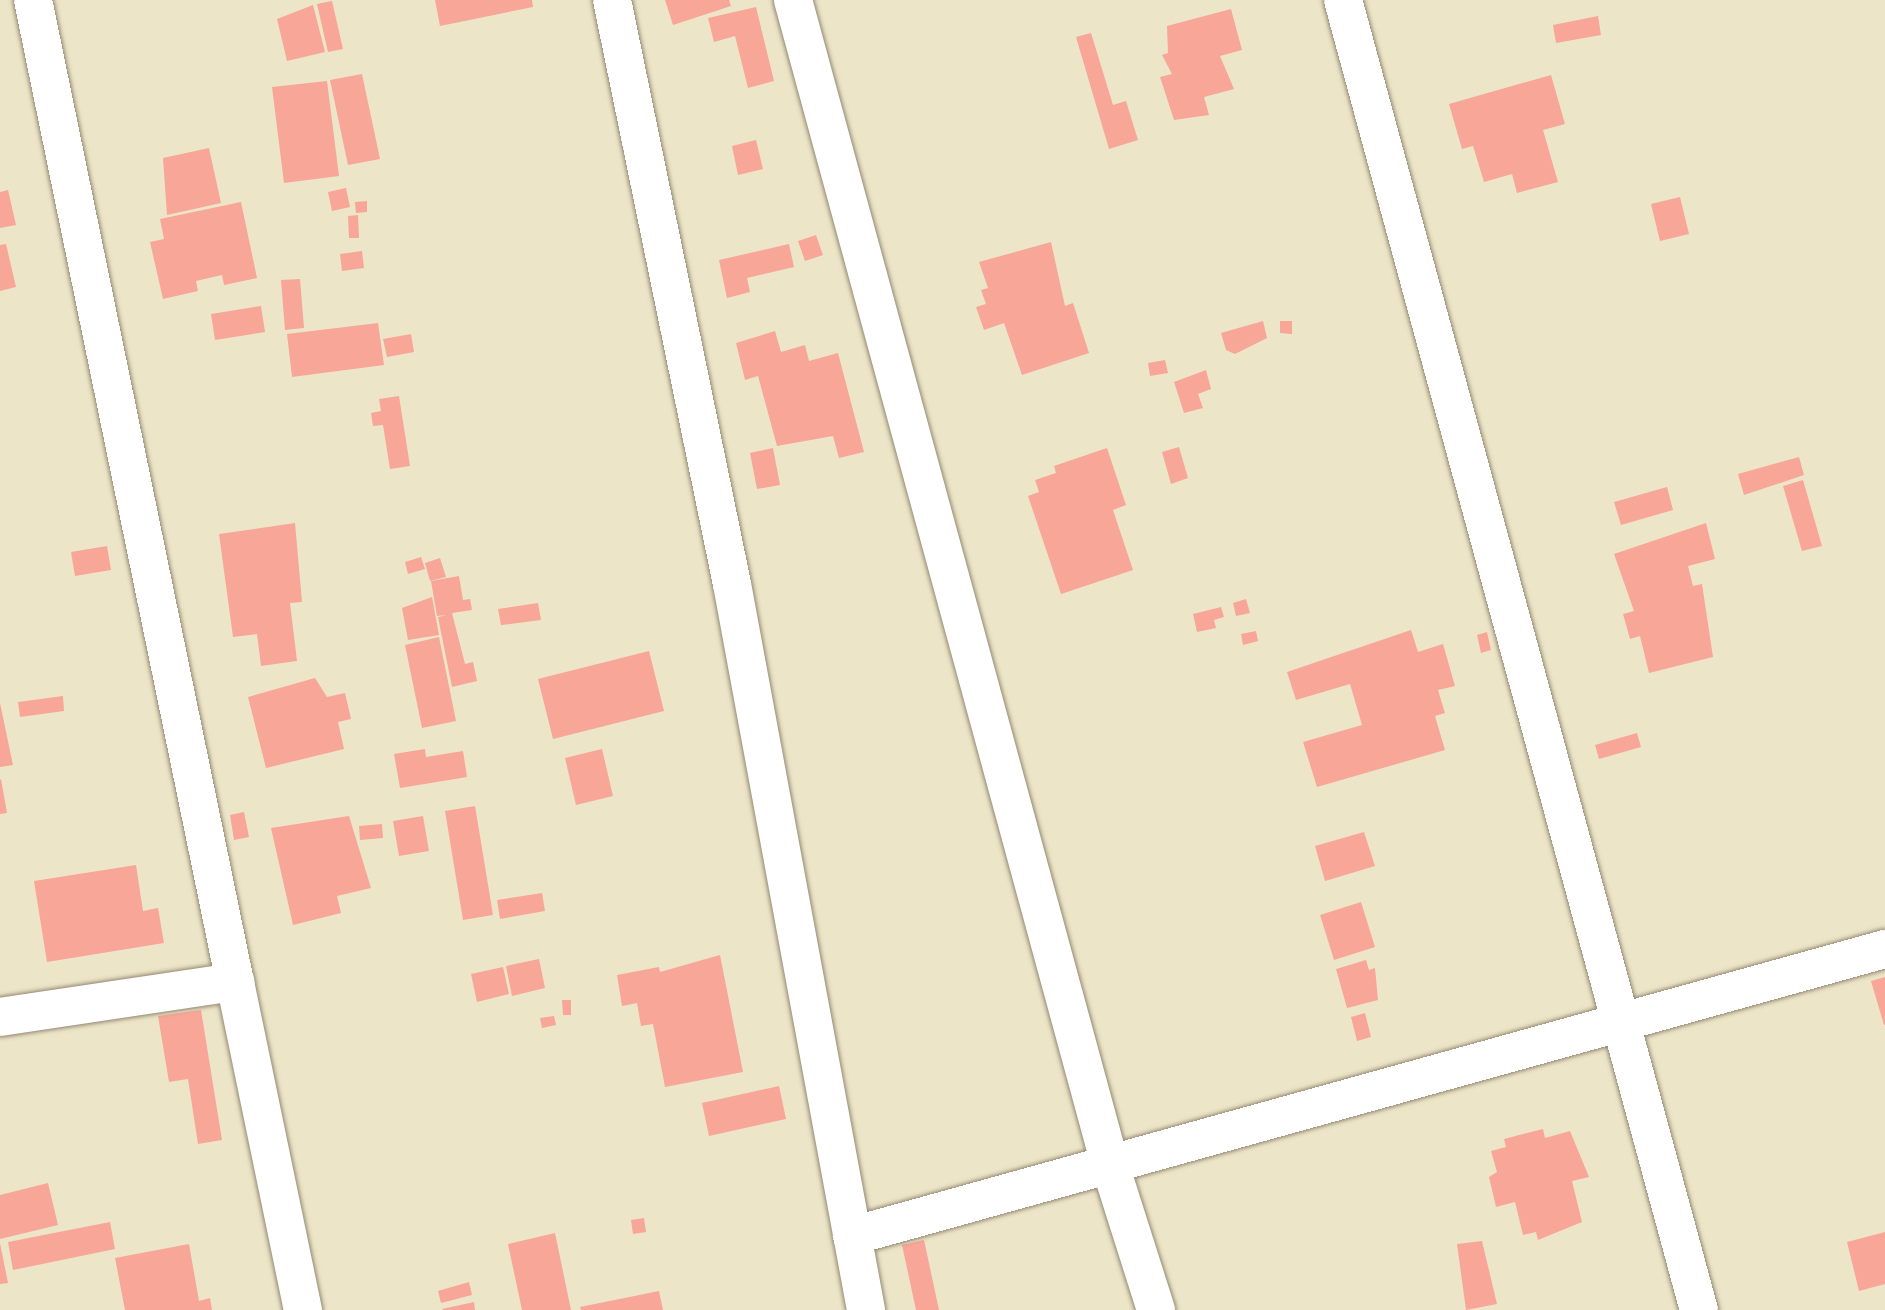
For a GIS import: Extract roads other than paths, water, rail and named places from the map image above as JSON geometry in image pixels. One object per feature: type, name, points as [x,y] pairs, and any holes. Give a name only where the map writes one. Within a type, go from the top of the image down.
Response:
[{"type":"street","points":[[33,0],[303,1310]]},
{"type":"street","points":[[612,0],[732,584],[866,1310]]},
{"type":"street","points":[[793,0],[1111,1168],[1156,1310]]},
{"type":"street","points":[[1343,0],[1699,1310]]},
{"type":"street","points":[[852,1236],[1111,1168],[1885,949]]},
{"type":"street","points":[[0,1017],[235,982]]}]
